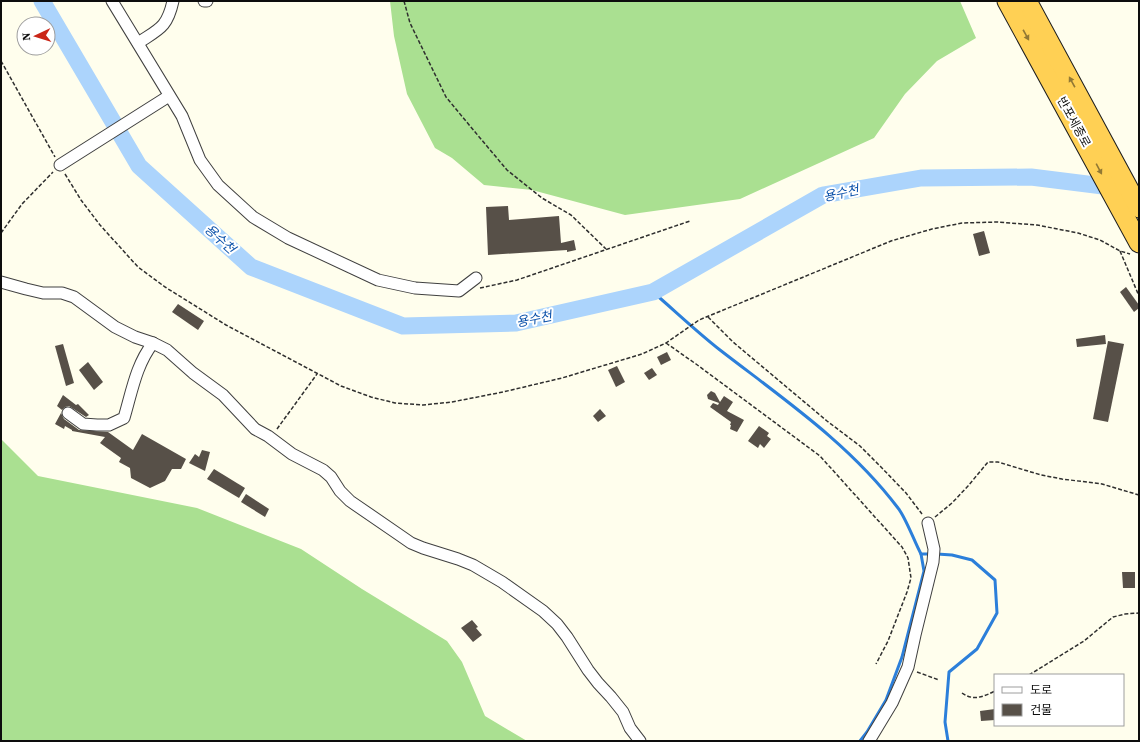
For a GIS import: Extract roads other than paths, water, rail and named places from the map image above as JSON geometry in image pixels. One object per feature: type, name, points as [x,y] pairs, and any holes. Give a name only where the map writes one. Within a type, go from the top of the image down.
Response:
[{"type":"highway","name":"반포세종로","points":[[1007,1],[1139,208]]},
{"type":"highway","name":"반포세종로","points":[[1027,1],[1082,119],[1136,249]]},
{"type":"street","points":[[112,1],[182,116],[200,160],[218,185],[253,217],[288,238],[378,280],[415,288],[459,291],[477,283]]},
{"type":"street","points":[[138,43],[159,29],[168,20],[173,1]]},
{"type":"street","points":[[60,165],[169,96]]},
{"type":"street","points":[[1,282],[26,290],[43,293],[62,293],[74,297],[115,327],[167,350],[193,373],[223,395],[254,429],[270,438],[292,454],[323,470],[331,477],[350,501],[412,543],[473,565],[502,582],[543,611],[567,637],[588,670],[622,712],[630,728],[640,741]]},
{"type":"street","points":[[68,413],[83,424],[109,425],[124,418],[137,370],[146,352],[153,343]]},
{"type":"street","points":[[869,741],[892,703],[908,668],[933,562],[934,549],[928,523]]},
{"type":"waterway","name":"용수천","points":[[42,1],[139,166],[251,267],[403,326],[516,323],[653,292],[823,195],[921,178],[1031,177],[1119,188]]},
{"type":"waterway","points":[[653,292],[694,329],[791,404],[859,463],[898,508],[921,554],[931,554]]},
{"type":"waterway","points":[[860,741],[886,700],[902,657],[924,571],[921,554]]},
{"type":"waterway","points":[[937,554],[952,555],[972,560],[995,580],[997,613],[977,649],[949,672],[945,722],[948,741]]}]
